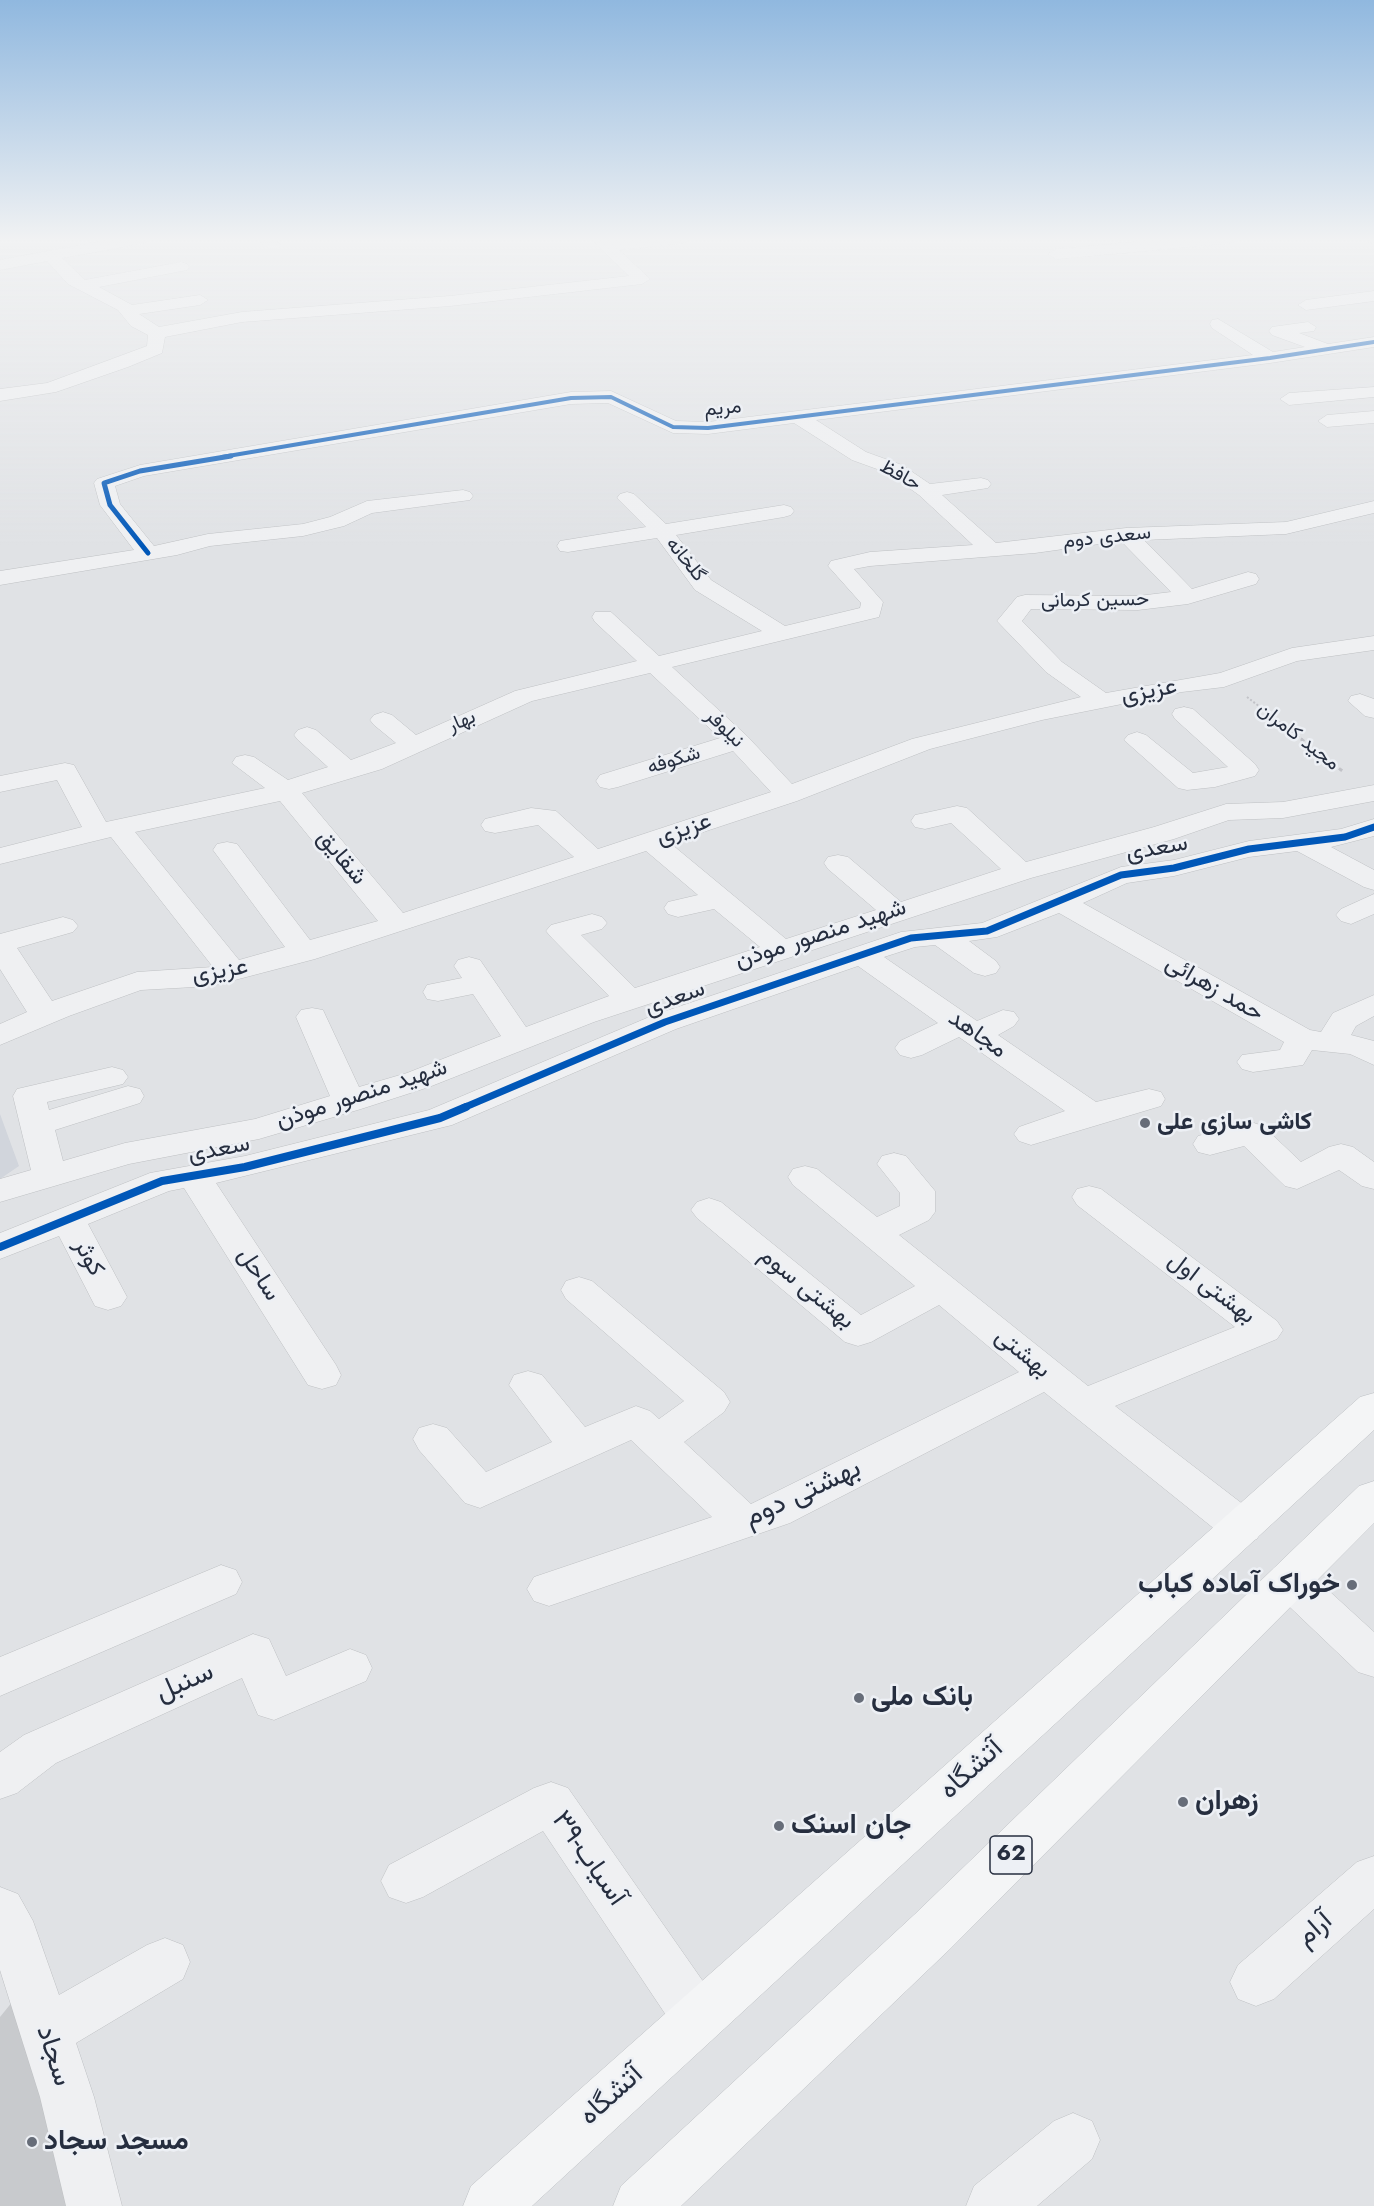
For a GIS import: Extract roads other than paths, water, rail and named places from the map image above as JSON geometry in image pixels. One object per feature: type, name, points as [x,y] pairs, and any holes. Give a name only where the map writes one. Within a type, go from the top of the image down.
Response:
[{"type":"main road","name":"آتشگاه","points":[[491,2206],[1374,1407]]},
{"type":"main road","name":"62","points":[[641,2206],[933,1931],[1374,1497]]},
{"type":"street","points":[[0,395],[50,388],[156,349],[157,341]]},
{"type":"street","points":[[1244,341],[1270,358]]},
{"type":"street","points":[[1305,341],[1327,349]]},
{"type":"street","name":"مریم","points":[[148,553],[110,504],[104,483],[140,471],[571,398],[611,397],[673,427],[708,428],[1270,358],[1374,342]]},
{"type":"street","points":[[1292,379],[1322,396]]},
{"type":"street","points":[[1289,399],[1374,392]]},
{"type":"street","name":"حافظ","points":[[798,417],[859,456],[895,469],[926,491],[992,551]]},
{"type":"street","points":[[1327,421],[1374,417]]},
{"type":"street","points":[[926,491],[981,484]]},
{"type":"street","points":[[0,578],[177,549],[208,540],[303,530],[337,522],[367,507],[463,496]]},
{"type":"street","name":"گلخانه","points":[[627,498],[663,532],[703,585],[780,633]]},
{"type":"street","name":"سعدی دوم","points":[[839,566],[870,560],[992,551],[1126,534],[1286,528],[1374,507]]},
{"type":"street","points":[[568,546],[784,511]]},
{"type":"street","name":"حسین کرمانی","points":[[1126,534],[1188,597]]},
{"type":"street","name":"بهار","points":[[0,856],[108,830],[262,798],[346,769],[373,763],[524,696],[871,612],[872,602],[839,566]]},
{"type":"street","points":[[1188,597],[1248,579]]},
{"type":"street","name":"حسین کرمانی","points":[[1102,701],[1054,667],[1009,621],[1025,602],[1138,603],[1188,597]]},
{"type":"street","name":"نیلوفر","points":[[603,617],[658,665],[738,741],[788,795]]},
{"type":"street","name":"عزیزی","points":[[0,1036],[48,1014],[137,981],[212,977],[397,925],[788,795],[921,744],[1040,713],[1182,684],[1224,680],[1292,655],[1374,643]]},
{"type":"street","points":[[1137,740],[1187,782],[1215,779],[1246,770],[1184,714]]},
{"type":"street","points":[[383,720],[413,745]]},
{"type":"street","points":[[307,735],[346,769]]},
{"type":"street","name":"شکوفه","points":[[609,781],[738,741]]},
{"type":"street","name":"شقایق","points":[[245,763],[285,790],[397,925]]},
{"type":"street","points":[[2,780],[65,771],[108,830],[233,972]]},
{"type":"street","points":[[1215,779],[1251,812]]},
{"type":"street","name":"شهید منصور موذن","points":[[0,1191],[125,1154],[259,1129],[349,1102],[418,1080],[629,999],[780,948],[1021,872],[1164,833],[1226,813],[1283,810],[1368,801]]},
{"type":"street","points":[[925,821],[957,814],[1021,872]]},
{"type":"street","points":[[495,825],[531,816],[546,817],[594,861]]},
{"type":"street","name":"سعدی","points":[[0,1247],[162,1181],[245,1167],[440,1118],[665,1022],[864,957],[911,939],[987,931],[1121,875],[1174,868],[1249,849],[1345,837],[1374,827]]},
{"type":"street","points":[[650,841],[780,948]]},
{"type":"street","points":[[1301,843],[1374,881]]},
{"type":"street","points":[[227,850],[304,953]]},
{"type":"street","points":[[838,863],[895,911]]},
{"type":"street","points":[[678,908],[719,899]]},
{"type":"street","name":"حمد زهرائی","points":[[1061,902],[1316,1040],[1358,1045],[1374,1055]]},
{"type":"street","points":[[592,923],[561,931],[629,999]]},
{"type":"street","points":[[48,1014],[34,1001],[0,943],[63,926]]},
{"type":"street","points":[[944,937],[985,967]]},
{"type":"street","name":"مجاهد","points":[[864,957],[1090,1114]]},
{"type":"street","points":[[438,992],[475,974],[519,1040]]},
{"type":"street","points":[[1252,1062],[1292,1058],[1344,1020],[1374,1004]]},
{"type":"street","points":[[312,1017],[349,1102]]},
{"type":"street","points":[[911,1048],[1003,1019]]},
{"type":"street","points":[[50,1176],[29,1096],[120,1087]]},
{"type":"street","points":[[1031,1134],[1090,1114],[1149,1099]]},
{"type":"street","points":[[1210,1144],[1251,1133],[1297,1178],[1341,1155],[1374,1178]]},
{"type":"street","points":[[873,1233],[917,1212],[918,1191],[894,1164]]},
{"type":"street","name":"ساحل","points":[[193,1175],[322,1374]]},
{"type":"street","name":"بهشتی","points":[[805,1177],[1047,1374],[1242,1527]]},
{"type":"street","name":"بهشتی اول","points":[[1084,1403],[1264,1330],[1089,1197]]},
{"type":"street","name":"بهشتی سوم","points":[[709,1210],[858,1333],[941,1288]]},
{"type":"street","name":"کوثر","points":[[68,1219],[108,1297]]},
{"type":"street","points":[[579,1290],[711,1402],[658,1441]]},
{"type":"street","name":"بهشتی دوم","points":[[549,1589],[775,1512],[1047,1374]]},
{"type":"street","points":[[528,1384],[579,1447]]},
{"type":"street","points":[[433,1439],[480,1492],[636,1421],[744,1522]]},
{"type":"street","points":[[1288,1580],[1374,1659]]},
{"type":"street","points":[[0,1677],[221,1582]]},
{"type":"street","name":"سنبل","points":[[0,1778],[40,1749],[253,1652],[274,1701],[350,1668]]},
{"type":"street","name":"۳۹-آسیاب","points":[[406,1881],[551,1803],[698,2018]]},
{"type":"street","name":"آرام","points":[[1256,1982],[1374,1878]]},
{"type":"street","name":"سجاد","points":[[5,1931],[45,2032],[67,2097],[94,2206]]},
{"type":"street","points":[[45,2032],[165,1962]]},
{"type":"street","points":[[994,2206],[1073,2140]]},
{"type":"place","name":"کاشی سازی علی","points":[[1145,1123]]},
{"type":"place","name":"خوراک آماده کباب","points":[[1352,1585]]},
{"type":"place","name":"بانک ملی","points":[[859,1698]]},
{"type":"place","name":"زهران","points":[[1183,1802]]},
{"type":"place","name":"جان اسنک","points":[[779,1826]]},
{"type":"place","name":"مسجد سجاد","points":[[32,2142]]}]
